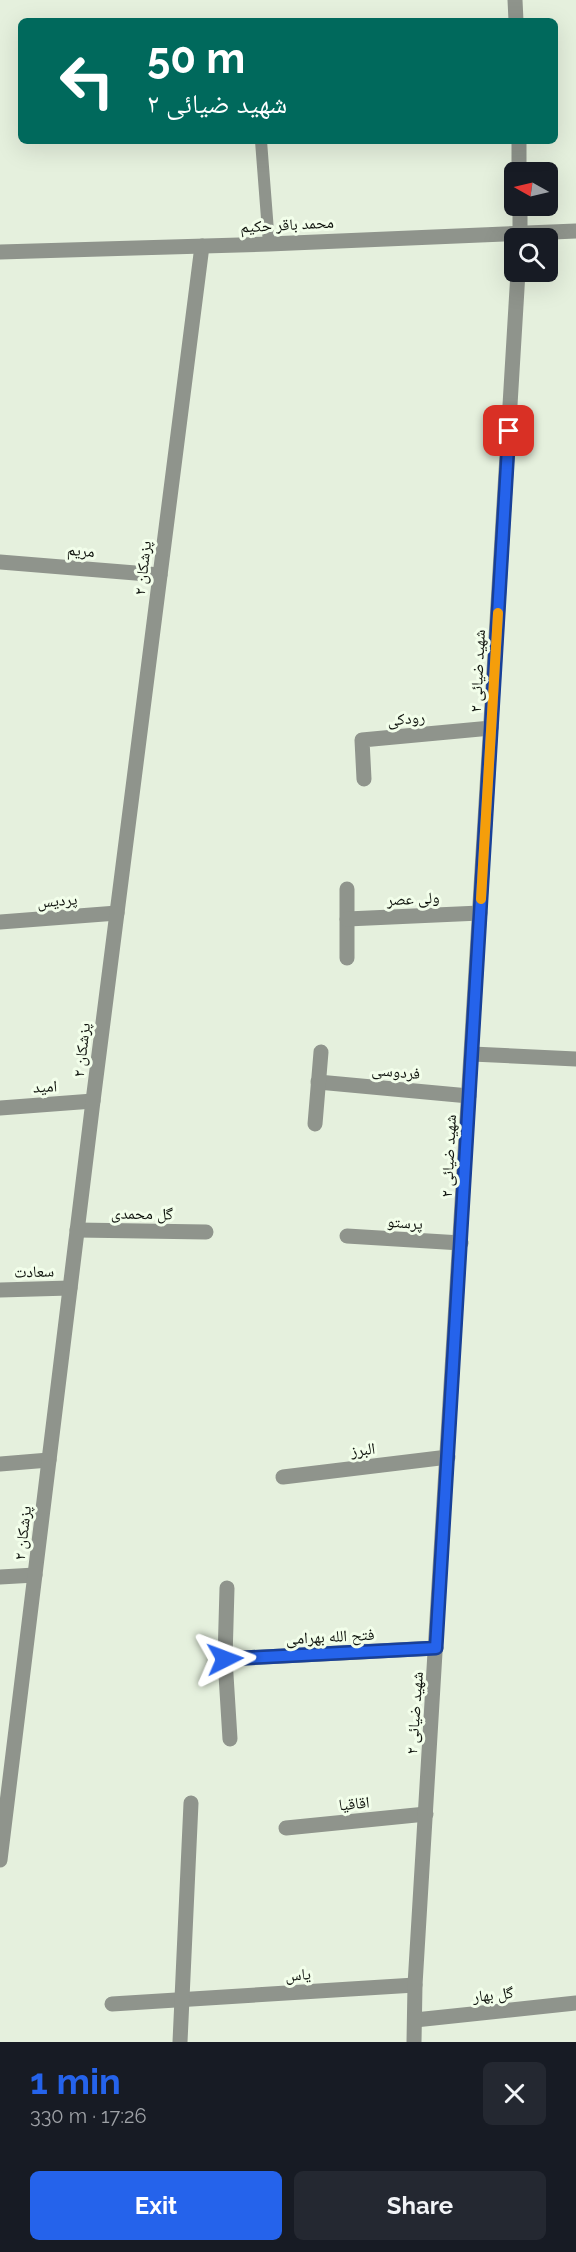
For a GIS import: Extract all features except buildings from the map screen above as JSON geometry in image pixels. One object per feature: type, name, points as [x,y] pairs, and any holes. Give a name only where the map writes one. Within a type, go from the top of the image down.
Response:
[{"type":"street","points":[[515,0],[516,18]]},
{"type":"street","points":[[519,144],[519,162]]},
{"type":"street","name":"محمد باقر حکیم","points":[[558,233],[576,231]]},
{"type":"street","name":"محمد باقر حکیم","points":[[0,252],[504,237]]},
{"type":"street","name":"پزشکان ۲","points":[[0,1860],[93,1101],[202,246]]},
{"type":"street","name":"شهید ضیائی ۲","points":[[414,2042],[415,1985],[517,282]]},
{"type":"street","name":"مریم","points":[[0,562],[160,575]]},
{"type":"street","name":"رودکی","points":[[364,779],[362,740],[492,729]]},
{"type":"street","points":[[347,889],[347,958]]},
{"type":"street","name":"پردیس","points":[[0,922],[117,913]]},
{"type":"street","name":"ولی عصر","points":[[347,919],[480,913]]},
{"type":"street","points":[[315,1124],[321,1052]]},
{"type":"street","points":[[472,1054],[576,1059]]},
{"type":"street","name":"فردوسی","points":[[318,1082],[470,1096]]},
{"type":"street","name":"امید","points":[[0,1107],[93,1101]]},
{"type":"street","name":"گل محمدی","points":[[77,1230],[206,1232]]},
{"type":"street","name":"پرستو","points":[[347,1236],[460,1244]]},
{"type":"street","name":"سعادت","points":[[0,1290],[70,1288]]},
{"type":"street","name":"البرز","points":[[283,1477],[448,1457]]},
{"type":"street","points":[[0,1464],[49,1460]]},
{"type":"street","points":[[0,1576],[35,1575]]},
{"type":"street","points":[[227,1588],[225,1659],[230,1740]]},
{"type":"street","name":"فتح الله بهرامی","points":[[225,1659],[436,1648]]},
{"type":"street","points":[[180,2042],[191,1803]]},
{"type":"street","name":"اقاقیا","points":[[286,1828],[426,1814]]},
{"type":"street","name":"یاس","points":[[112,2004],[415,1985]]},
{"type":"street","name":"گل بهار","points":[[415,2020],[576,2003]]},
{"type":"lane","points":[[261,144],[269,244]]},
{"type":"slow traffic","points":[[481,899],[498,613]]},
{"type":"route","points":[[225,1659],[436,1648],[509,431]]}]
